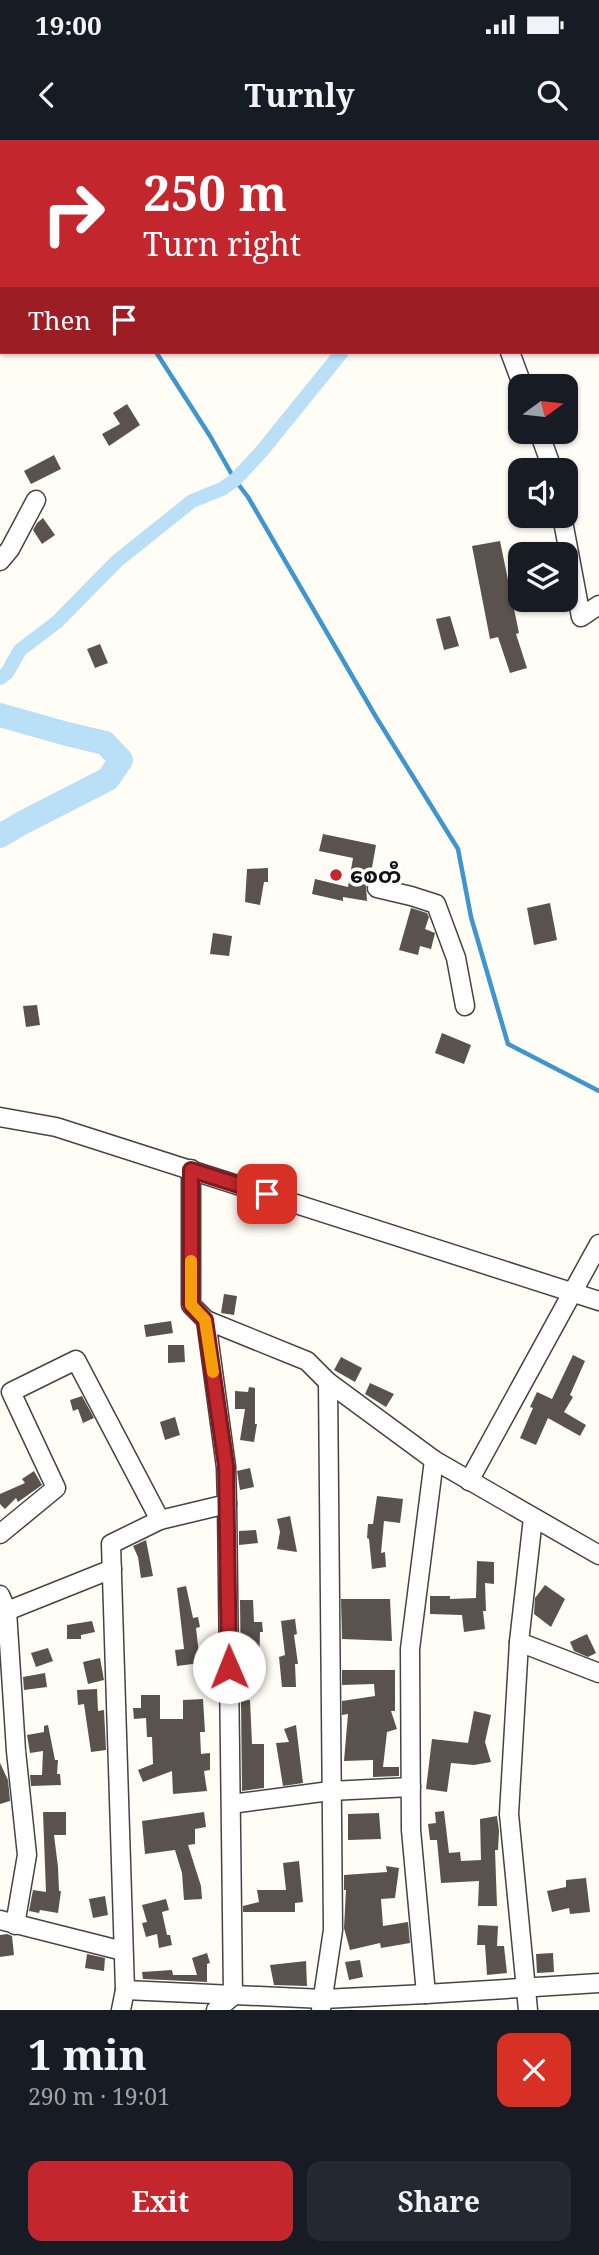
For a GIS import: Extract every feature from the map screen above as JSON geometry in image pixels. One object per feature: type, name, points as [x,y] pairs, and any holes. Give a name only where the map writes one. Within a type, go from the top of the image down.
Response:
[{"type":"street","points":[[511,354],[518,374]]},
{"type":"street","points":[[0,561],[10,549],[36,500]]},
{"type":"street","points":[[564,528],[581,617],[599,605]]},
{"type":"street","points":[[377,888],[436,904],[456,958],[465,1006]]},
{"type":"street","points":[[0,1117],[56,1127],[599,1301]]},
{"type":"street","points":[[191,1170],[191,1305],[205,1320],[307,1360],[328,1382],[434,1461],[599,1555]]},
{"type":"street","points":[[469,1481],[599,1244]]},
{"type":"street","points":[[205,1320],[226,1466],[233,1996]]},
{"type":"street","points":[[0,1534],[56,1488],[10,1392],[76,1360],[160,1520]]},
{"type":"street","points":[[322,2005],[333,1930],[328,1382]]},
{"type":"street","points":[[426,1994],[411,1830],[410,1649],[434,1461]]},
{"type":"street","points":[[121,2010],[124,1990],[111,1544],[160,1520],[227,1504]]},
{"type":"street","points":[[527,2010],[509,1814],[519,1642],[533,1518]]},
{"type":"street","points":[[112,1569],[3,1603],[27,1855],[7,1923],[123,1951]]},
{"type":"street","points":[[519,1642],[599,1673]]},
{"type":"street","points":[[231,1804],[330,1791],[411,1787]]},
{"type":"street","points":[[124,1990],[233,1996],[322,2005],[426,1994],[599,1983]]},
{"type":"street","points":[[216,2010],[233,1996]]},
{"type":"building","points":[[127,404],[140,425],[109,446],[102,434],[120,424],[113,413]]},
{"type":"building","points":[[54,455],[61,469],[31,484],[24,471]]},
{"type":"building","points":[[43,518],[55,535],[42,544],[33,530]]},
{"type":"building","points":[[500,541],[508,580],[508,612],[515,612],[519,633],[516,634],[527,668],[510,673],[498,637],[490,639],[472,546]]},
{"type":"building","points":[[450,616],[459,646],[444,650],[436,619]]},
{"type":"building","points":[[100,644],[108,663],[95,668],[87,649]]},
{"type":"building","points":[[323,834],[376,845],[370,879],[366,886],[367,901],[343,897],[343,901],[312,894],[315,879],[348,887],[353,858],[319,851]]},
{"type":"building","points":[[268,868],[268,882],[264,882],[260,905],[245,902],[247,869]]},
{"type":"building","points":[[550,903],[557,940],[534,945],[527,908]]},
{"type":"building","points":[[411,908],[427,913],[429,917],[425,929],[435,933],[431,949],[420,946],[418,955],[399,950]]},
{"type":"building","points":[[213,933],[232,936],[229,956],[210,954]]},
{"type":"building","points":[[37,1005],[40,1025],[26,1027],[23,1006]]},
{"type":"building","points":[[442,1033],[471,1045],[464,1064],[435,1053]]},
{"type":"building","points":[[224,1294],[237,1296],[234,1315],[221,1313]]},
{"type":"building","points":[[171,1321],[173,1333],[146,1337],[144,1325]]},
{"type":"building","points":[[168,1345],[184,1345],[185,1362],[168,1363]]},
{"type":"building","points":[[573,1355],[585,1361],[570,1395],[573,1397],[564,1412],[586,1425],[580,1436],[548,1418],[536,1445],[520,1438],[537,1392],[552,1399]]},
{"type":"building","points":[[341,1357],[362,1368],[355,1382],[334,1370]]},
{"type":"building","points":[[370,1383],[394,1394],[386,1407],[365,1394]]},
{"type":"building","points":[[249,1387],[255,1388],[257,1424],[254,1442],[240,1440],[245,1409],[235,1409],[235,1391],[248,1392]]},
{"type":"building","points":[[82,1396],[94,1418],[83,1423],[78,1409],[73,1411],[70,1400]]},
{"type":"building","points":[[175,1417],[180,1435],[165,1440],[160,1422]]},
{"type":"building","points":[[250,1468],[254,1487],[240,1490],[237,1471]]},
{"type":"building","points":[[34,1471],[42,1485],[18,1502],[16,1498],[5,1509],[0,1504],[0,1494],[25,1483],[22,1479]]},
{"type":"building","points":[[377,1496],[403,1499],[400,1523],[384,1521],[381,1553],[385,1552],[386,1567],[372,1569],[367,1538],[368,1524],[373,1524]]},
{"type":"building","points":[[290,1516],[297,1552],[277,1549],[280,1532],[277,1519]]},
{"type":"building","points":[[256,1530],[258,1543],[239,1545],[239,1531]]},
{"type":"building","points":[[146,1540],[153,1576],[141,1578],[138,1557],[133,1546]]},
{"type":"building","points":[[477,1561],[494,1562],[494,1584],[485,1583],[485,1629],[464,1632],[462,1615],[430,1614],[430,1596],[450,1596],[450,1599],[476,1598]]},
{"type":"building","points":[[545,1585],[565,1599],[551,1627],[534,1614],[535,1598]]},
{"type":"building","points":[[186,1586],[193,1618],[198,1617],[200,1627],[196,1628],[200,1663],[177,1666],[175,1650],[184,1649],[177,1588]]},
{"type":"building","points":[[341,1599],[390,1599],[392,1641],[342,1639]]},
{"type":"building","points":[[240,1600],[253,1600],[254,1622],[262,1622],[263,1632],[260,1632],[259,1670],[252,1670],[256,1686],[241,1690]]},
{"type":"building","points":[[295,1619],[298,1664],[295,1664],[296,1687],[282,1687],[279,1657],[285,1655],[281,1621]]},
{"type":"building","points":[[92,1621],[95,1632],[81,1635],[81,1639],[67,1639],[67,1625]]},
{"type":"building","points":[[587,1634],[596,1653],[588,1657],[574,1651],[570,1642]]},
{"type":"building","points":[[48,1648],[53,1661],[36,1667],[31,1653]]},
{"type":"building","points":[[100,1658],[104,1680],[88,1684],[83,1662]]},
{"type":"building","points":[[342,1670],[395,1670],[395,1711],[391,1711],[397,1729],[387,1732],[383,1767],[399,1767],[399,1776],[373,1777],[373,1760],[344,1761],[348,1714],[342,1715],[342,1701],[375,1696],[374,1684],[342,1685]]},
{"type":"building","points":[[45,1673],[47,1687],[24,1690],[23,1677]]},
{"type":"building","points":[[97,1689],[98,1711],[104,1710],[106,1750],[91,1752],[84,1704],[78,1705],[77,1690]]},
{"type":"building","points":[[141,1695],[160,1695],[160,1719],[183,1719],[183,1700],[203,1699],[205,1732],[200,1732],[201,1754],[210,1753],[210,1770],[204,1771],[207,1791],[173,1794],[172,1771],[143,1782],[138,1770],[153,1764],[152,1737],[147,1737],[146,1718],[134,1719],[133,1708],[141,1708]]},
{"type":"building","points":[[250,1700],[252,1744],[264,1744],[264,1788],[242,1791],[241,1701]]},
{"type":"building","points":[[474,1711],[491,1715],[485,1742],[491,1762],[474,1765],[451,1763],[447,1792],[426,1789],[432,1739],[468,1743]]},
{"type":"building","points":[[48,1725],[55,1760],[58,1760],[57,1774],[60,1774],[61,1785],[31,1786],[30,1775],[42,1775],[43,1751],[30,1753],[27,1735],[44,1732],[44,1726]]},
{"type":"building","points":[[296,1725],[303,1783],[283,1786],[276,1743],[289,1742],[284,1729]]},
{"type":"building","points":[[0,1763],[8,1780],[10,1801],[0,1804]]},
{"type":"building","points":[[444,1811],[449,1853],[460,1852],[461,1861],[481,1860],[480,1819],[497,1816],[497,1906],[478,1906],[479,1881],[441,1883],[437,1840],[430,1840],[428,1824],[436,1823],[435,1812]]},
{"type":"building","points":[[43,1812],[66,1812],[66,1835],[54,1835],[61,1891],[58,1913],[29,1911],[33,1890],[46,1892]]},
{"type":"building","points":[[204,1812],[206,1827],[195,1829],[195,1844],[188,1845],[201,1886],[202,1899],[184,1900],[182,1873],[175,1850],[145,1854],[142,1821]]},
{"type":"building","points":[[379,1813],[381,1839],[348,1840],[348,1814]]},
{"type":"building","points":[[299,1861],[303,1902],[295,1903],[295,1912],[243,1912],[243,1906],[259,1902],[257,1890],[286,1890],[283,1863]]},
{"type":"building","points":[[386,1866],[399,1868],[395,1898],[381,1899],[383,1926],[408,1922],[410,1943],[381,1948],[380,1943],[350,1950],[344,1928],[344,1875],[387,1872]]},
{"type":"building","points":[[586,1878],[590,1912],[570,1914],[569,1908],[552,1912],[547,1891],[566,1887],[566,1880]]},
{"type":"building","points":[[105,1896],[108,1915],[93,1918],[89,1899]]},
{"type":"building","points":[[166,1899],[169,1910],[162,1912],[172,1945],[159,1948],[157,1934],[146,1937],[142,1923],[147,1922],[142,1905]]},
{"type":"building","points":[[478,1925],[498,1926],[497,1946],[504,1946],[507,1973],[487,1975],[485,1945],[477,1945]]},
{"type":"building","points":[[0,1935],[12,1936],[14,1955],[0,1957]]},
{"type":"building","points":[[207,1953],[210,1963],[207,1964],[207,1982],[143,1979],[142,1972],[172,1970],[173,1975],[197,1975],[192,1958]]},
{"type":"building","points":[[553,1953],[554,1972],[537,1973],[536,1954]]},
{"type":"building","points":[[87,1954],[105,1958],[104,1971],[85,1968]]},
{"type":"building","points":[[360,1960],[363,1977],[349,1980],[345,1962]]},
{"type":"building","points":[[306,1961],[307,1986],[274,1985],[270,1965]]},
{"type":"waterway","points":[[157,354],[248,497],[376,717],[458,849],[471,917],[508,1044],[599,1091]]},
{"type":"waterway","points":[[0,678],[7,673],[20,650],[57,622],[117,561],[192,501],[222,489],[235,480],[340,354]]},
{"type":"waterway","points":[[0,715],[105,743],[121,760],[108,779],[0,836]]},
{"type":"slow traffic","points":[[191,1261],[191,1305],[205,1320],[213,1372]]},
{"type":"place","name":"စေတီ","points":[[336,875]]},
{"type":"route","points":[[229,1667],[226,1466],[205,1320],[191,1305],[191,1170],[267,1194]]}]
